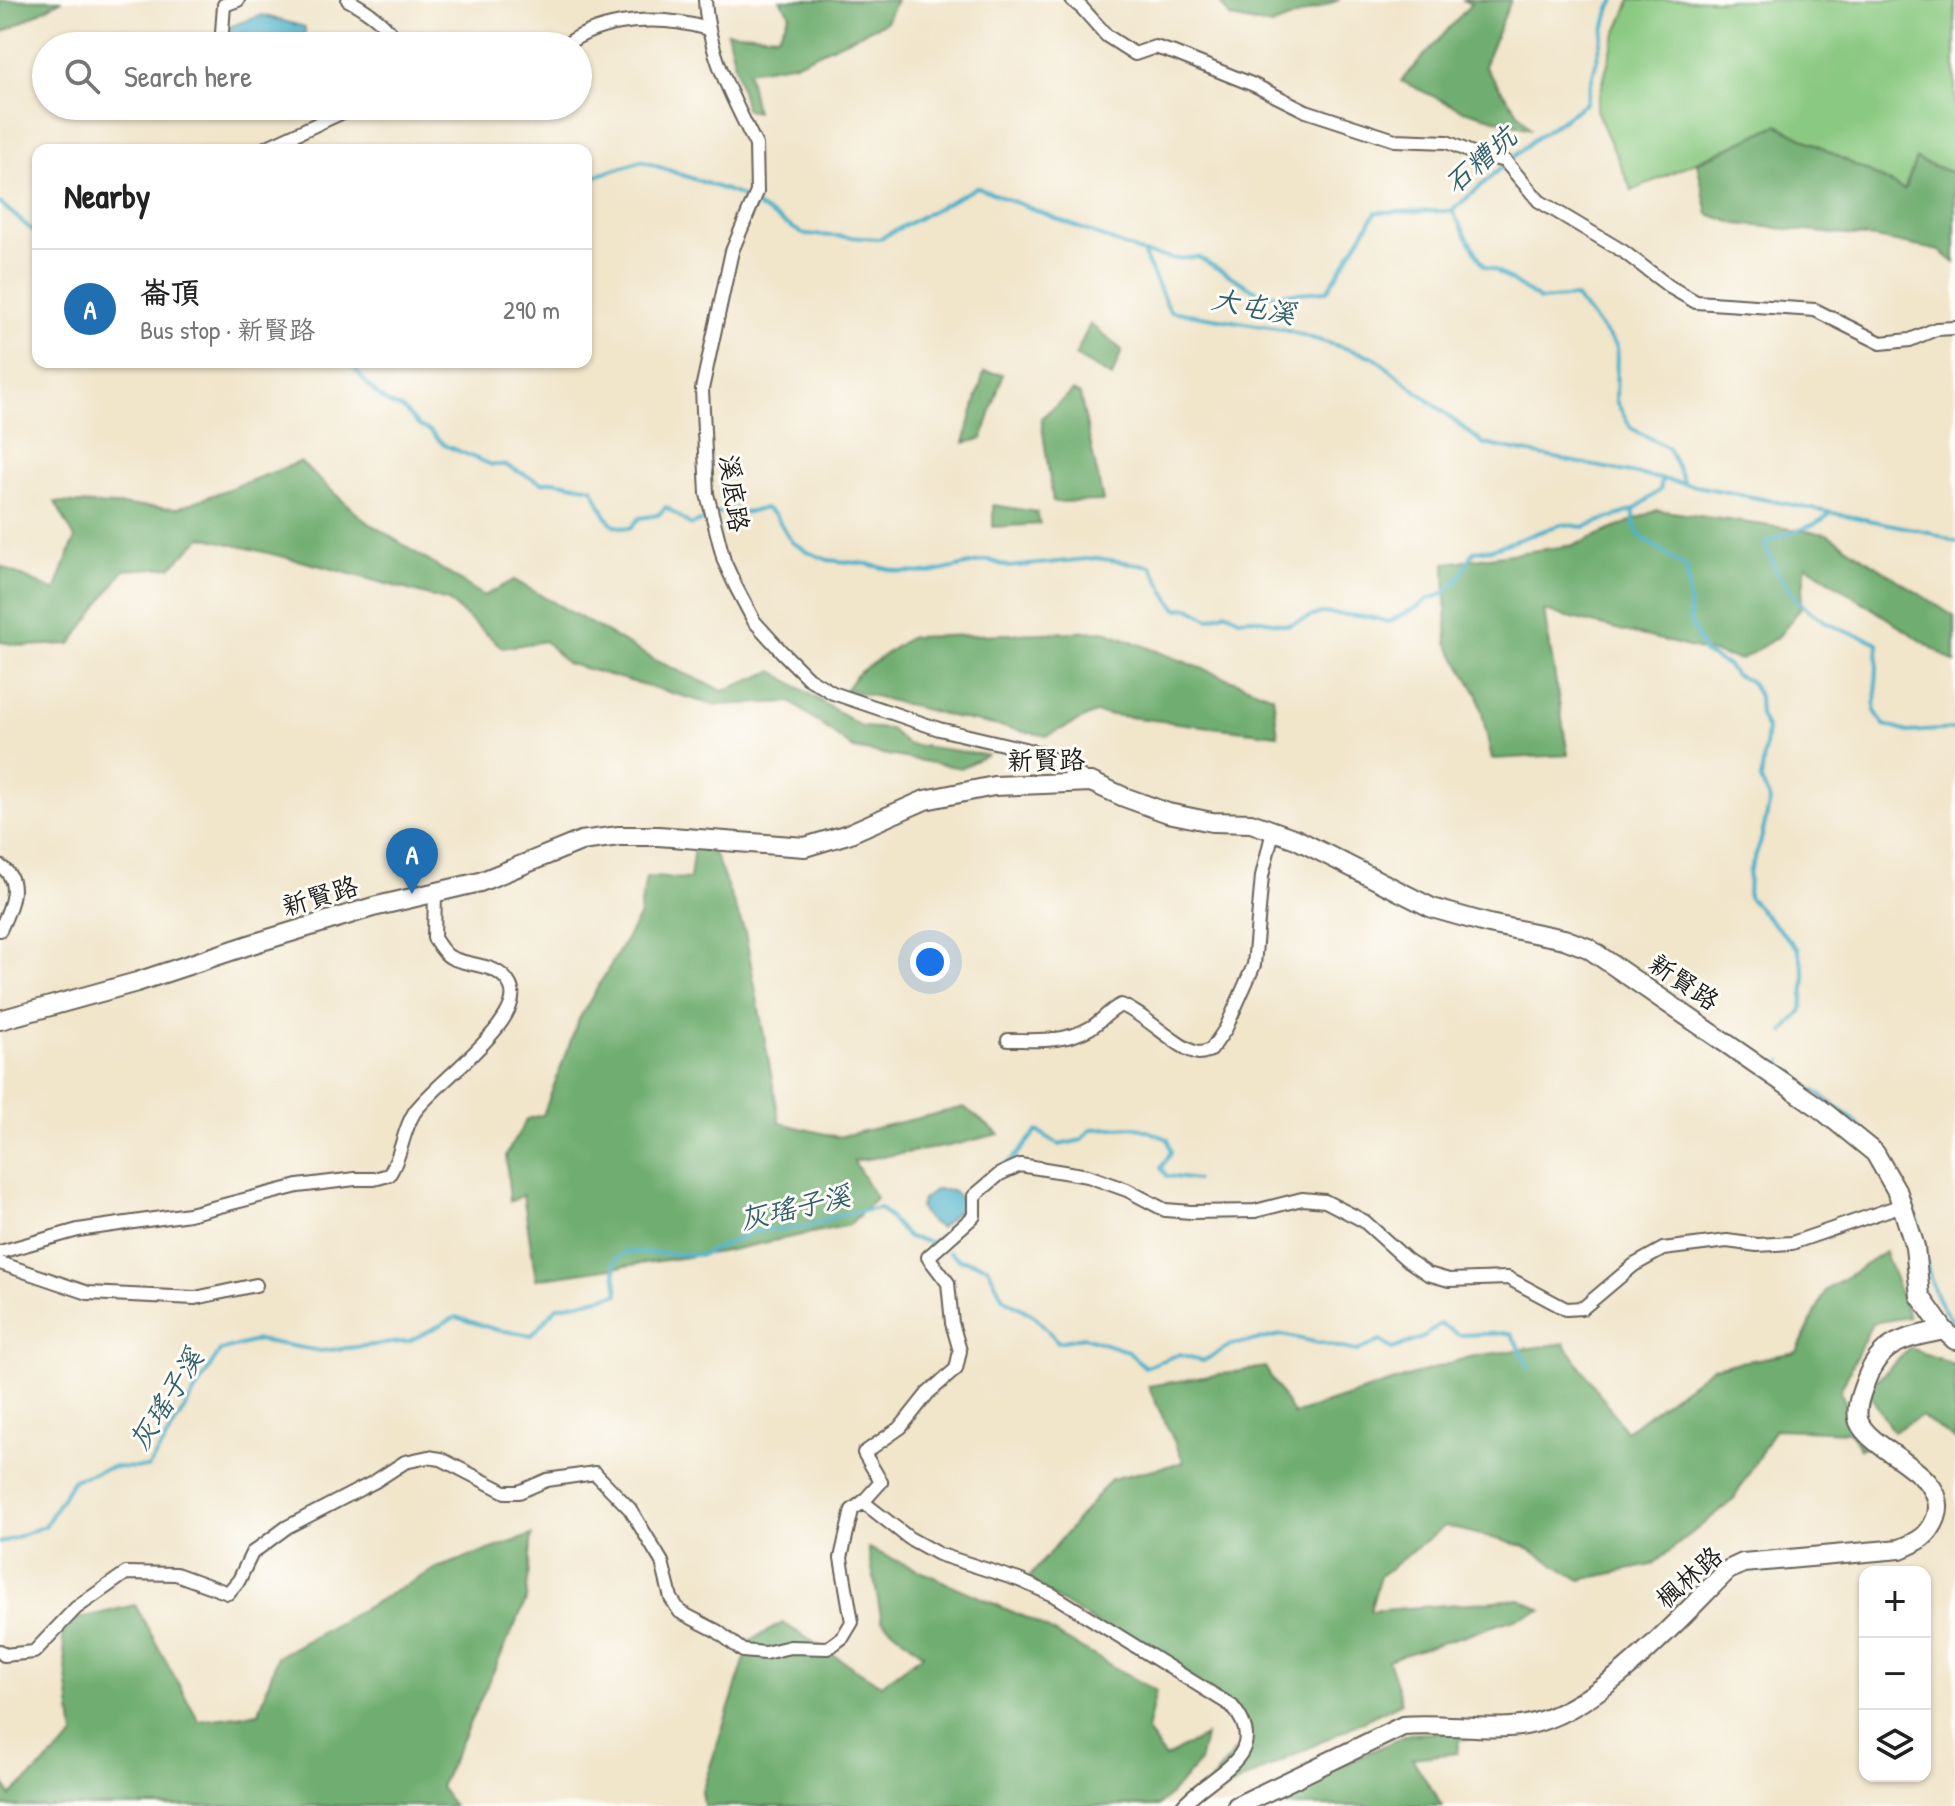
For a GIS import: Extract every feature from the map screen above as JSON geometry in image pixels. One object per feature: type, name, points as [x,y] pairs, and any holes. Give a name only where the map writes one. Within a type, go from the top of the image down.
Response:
[{"type":"street","points":[[222,32],[224,5],[238,0]]},
{"type":"street","points":[[348,0],[392,32]]},
{"type":"street","name":"溪底路","points":[[705,0],[708,29],[727,86],[756,145],[757,192],[732,251],[702,389],[710,509],[724,561],[754,621],[808,678],[833,693],[939,729],[1041,753],[1091,782]]},
{"type":"street","points":[[1072,0],[1107,36],[1135,54],[1155,47],[1254,85],[1306,111],[1395,140],[1447,142],[1505,161],[1539,201],[1624,252],[1670,287],[1696,302],[1815,310],[1881,343],[1910,340],[1936,329],[1955,328]]},
{"type":"street","points":[[591,32],[606,24],[636,21],[693,24],[708,29]]},
{"type":"street","points":[[274,144],[326,120]]},
{"type":"street","name":"新賢路","points":[[0,1020],[137,982],[357,912],[480,882],[581,841],[619,836],[658,836],[805,847],[848,834],[943,795],[994,786],[1091,782],[1168,813],[1212,822],[1251,823],[1296,839],[1432,908],[1489,924],[1564,939],[1588,948],[1817,1106],[1875,1153],[1902,1205],[1915,1247],[1920,1296],[1950,1335]]},
{"type":"street","points":[[1008,1040],[1061,1040],[1092,1027],[1110,1010],[1121,1005],[1134,1010],[1187,1048],[1199,1053],[1211,1050],[1226,1028],[1254,965],[1262,876],[1273,831]]},
{"type":"street","points":[[0,866],[7,870],[13,882],[12,903],[0,930]]},
{"type":"street","points":[[0,1252],[78,1230],[189,1214],[298,1186],[389,1175],[395,1167],[404,1133],[415,1111],[502,1023],[512,1002],[512,987],[501,974],[449,957],[434,938],[435,892]]},
{"type":"street","points":[[0,1651],[4,1655],[34,1652],[76,1608],[126,1573],[176,1574],[228,1593],[239,1580],[252,1553],[287,1527],[374,1482],[405,1462],[428,1457],[441,1459],[505,1492],[519,1492],[547,1480],[595,1473],[630,1509],[654,1548],[662,1562],[671,1598],[680,1612],[717,1631],[743,1651],[765,1653],[790,1647],[828,1648],[843,1637],[852,1622],[841,1558],[852,1510],[881,1482],[864,1453],[901,1427],[928,1393],[956,1369],[960,1351],[952,1323],[948,1283],[928,1257],[974,1216],[974,1196],[1000,1174],[1020,1165],[1088,1176],[1127,1190],[1165,1210],[1255,1211],[1302,1199],[1325,1201],[1364,1221],[1406,1259],[1428,1274],[1449,1280],[1508,1278],[1566,1309],[1583,1308],[1634,1265],[1663,1249],[1727,1241],[1757,1245],[1792,1243],[1902,1205]]},
{"type":"street","points":[[0,1263],[88,1293],[195,1298],[256,1285]]},
{"type":"street","name":"楓林路","points":[[1237,1806],[1403,1726],[1424,1723],[1525,1725],[1566,1711],[1616,1678],[1728,1570],[1743,1563],[1900,1549],[1918,1542],[1931,1529],[1938,1512],[1936,1494],[1925,1480],[1867,1432],[1858,1421],[1858,1407],[1873,1362],[1887,1347],[1903,1340],[1950,1335]]},
{"type":"street","points":[[863,1502],[909,1538],[938,1554],[1019,1580],[1053,1595],[1232,1706],[1240,1715],[1244,1728],[1246,1742],[1242,1756],[1182,1806]]},
{"type":"green space","points":[[0,0],[62,0],[0,34]]},
{"type":"green space","points":[[780,0],[896,0],[886,22],[797,63],[748,71],[756,112],[746,110],[727,32],[778,36],[790,14]]},
{"type":"green space","points":[[1218,0],[1339,0],[1271,26],[1231,18]]},
{"type":"green space","points":[[1462,0],[1511,0],[1484,66],[1530,129],[1460,109],[1401,81],[1471,4]]},
{"type":"green space","points":[[1631,0],[1955,0],[1955,174],[1916,159],[1905,191],[1777,125],[1632,191],[1596,110],[1614,39]]},
{"type":"green space","points":[[1777,125],[1904,190],[1916,159],[1955,174],[1955,263],[1940,251],[1876,238],[1737,224],[1708,214],[1697,163]]},
{"type":"green space","points":[[1090,324],[1122,350],[1112,377],[1075,356]]},
{"type":"green space","points":[[984,372],[1003,374],[982,439],[964,443]]},
{"type":"green space","points":[[1073,391],[1080,395],[1103,501],[1053,502],[1041,418]]},
{"type":"green space","points":[[300,462],[363,519],[484,596],[514,580],[657,661],[723,691],[773,671],[862,727],[890,729],[907,744],[987,755],[961,768],[854,749],[791,702],[714,705],[566,663],[545,641],[503,648],[448,601],[202,537],[171,567],[124,570],[71,644],[25,646],[0,642],[0,566],[55,591],[75,538],[55,502],[178,508]]},
{"type":"green space","points":[[993,505],[1037,512],[1040,524],[993,527]]},
{"type":"green space","points":[[1657,510],[1827,534],[1955,617],[1955,663],[1806,565],[1800,609],[1779,636],[1741,660],[1544,611],[1568,755],[1492,759],[1478,695],[1447,643],[1445,563],[1575,545]]},
{"type":"green space","points":[[1105,631],[1273,696],[1278,735],[1095,713],[1047,736],[954,717],[846,689],[857,674],[910,637]]},
{"type":"green space","points":[[694,846],[715,855],[745,932],[780,1123],[838,1137],[964,1107],[999,1134],[949,1146],[854,1161],[876,1198],[849,1225],[721,1252],[536,1279],[523,1195],[510,1202],[506,1155],[527,1119],[543,1115],[579,1019],[639,917],[646,877],[690,879]]},
{"type":"green space","points":[[1885,1252],[1909,1317],[1872,1323],[1840,1391],[1866,1446],[1860,1449],[1850,1432],[1775,1429],[1733,1500],[1652,1565],[1580,1580],[1524,1546],[1445,1526],[1380,1576],[1370,1611],[1520,1599],[1542,1610],[1388,1660],[1402,1702],[1191,1806],[1249,1734],[1212,1696],[1027,1580],[1111,1479],[1184,1462],[1148,1386],[1265,1367],[1293,1414],[1469,1357],[1564,1343],[1626,1431],[1713,1367],[1797,1352],[1826,1290]]},
{"type":"green space","points":[[1910,1348],[1955,1365],[1955,1440],[1921,1416],[1893,1432],[1867,1390]]},
{"type":"green space","points":[[532,1535],[526,1601],[440,1787],[454,1806],[0,1806],[0,1774],[10,1796],[74,1737],[61,1623],[135,1605],[199,1721],[259,1713],[277,1657],[437,1568]]},
{"type":"green space","points":[[868,1548],[1031,1620],[1156,1691],[1147,1731],[1165,1758],[1205,1736],[1199,1763],[1159,1806],[704,1806],[702,1791],[751,1640],[783,1623],[881,1685],[923,1654],[882,1621]]},
{"type":"green space","points":[[1488,1730],[1478,1736],[1459,1740],[1457,1753],[1412,1758],[1442,1806],[1252,1806],[1409,1734]]},
{"type":"water","points":[[262,15],[305,27],[305,32],[230,32],[231,26]]},
{"type":"water","points":[[937,1189],[952,1191],[961,1199],[962,1207],[940,1228],[927,1219],[920,1208],[922,1200]]},
{"type":"waterway","name":"石糟坑","points":[[1144,253],[1176,259],[1198,257],[1263,295],[1327,291],[1376,212],[1452,211],[1532,141],[1586,103],[1609,10],[1615,0]]},
{"type":"waterway","name":"大屯溪","points":[[592,177],[642,161],[737,194],[803,234],[879,239],[977,187],[1143,253],[1170,311],[1282,329],[1374,357],[1484,444],[1929,532],[1955,542]]},
{"type":"waterway","name":"大屯溪","points":[[0,203],[32,230]]},
{"type":"waterway","points":[[1452,211],[1484,266],[1497,271],[1540,300],[1575,297],[1617,347],[1616,401],[1631,428],[1668,448],[1685,484]]},
{"type":"waterway","points":[[355,368],[380,397],[402,408],[444,445],[492,465],[505,465],[542,483],[554,481],[592,488],[606,516],[622,528],[631,528],[639,518],[658,515],[666,507],[691,525],[724,511],[737,509],[747,513],[765,508],[775,515],[792,542],[808,552],[828,560],[901,572],[931,573],[988,560],[1009,567],[1096,558],[1151,566],[1177,609],[1190,608],[1209,619],[1226,612],[1239,619],[1251,618],[1288,625],[1321,613],[1370,617],[1388,622],[1441,595],[1457,582],[1474,551],[1492,549],[1562,524],[1583,527],[1634,510]]},
{"type":"waterway","points":[[1662,480],[1660,490],[1634,510],[1634,525],[1640,536],[1687,568],[1690,620],[1704,653],[1727,665],[1735,675],[1750,681],[1759,696],[1760,715],[1767,730],[1761,780],[1770,801],[1760,844],[1749,872],[1748,897],[1798,949],[1805,976],[1802,1010],[1784,1032]]},
{"type":"waterway","points":[[1831,513],[1816,523],[1765,544],[1778,573],[1794,596],[1815,615],[1842,630],[1878,643],[1875,711],[1884,725],[1908,732],[1955,729]]},
{"type":"waterway","points":[[1782,1061],[1782,1066],[1789,1073],[1848,1115],[1877,1144]]},
{"type":"waterway","points":[[1003,1166],[1038,1131],[1059,1145],[1082,1140],[1091,1129],[1137,1127],[1168,1139],[1171,1152],[1161,1168],[1167,1176],[1196,1180]]},
{"type":"waterway","points":[[1908,1196],[1919,1228],[1930,1279],[1944,1310],[1955,1323]]},
{"type":"waterway","points":[[933,1242],[965,1217],[969,1199]]},
{"type":"waterway","name":"灰瑤子溪","points":[[0,1543],[45,1526],[73,1480],[112,1467],[148,1468],[220,1351],[258,1340],[320,1351],[409,1341],[456,1317],[497,1330],[532,1335],[557,1307],[618,1294],[614,1262],[624,1252],[701,1255],[756,1231],[806,1227],[839,1215],[880,1208],[908,1237],[934,1243]]},
{"type":"waterway","name":"灰瑤子溪","points":[[949,1252],[959,1259],[987,1266],[1003,1298],[1036,1317],[1058,1342],[1084,1337],[1127,1351],[1145,1367],[1180,1354],[1203,1361],[1231,1345],[1282,1335],[1357,1351],[1380,1341],[1392,1349],[1422,1338],[1440,1324],[1459,1335],[1511,1333],[1529,1367]]},
{"type":"place","name":"崙頂","points":[[412,894]]}]
